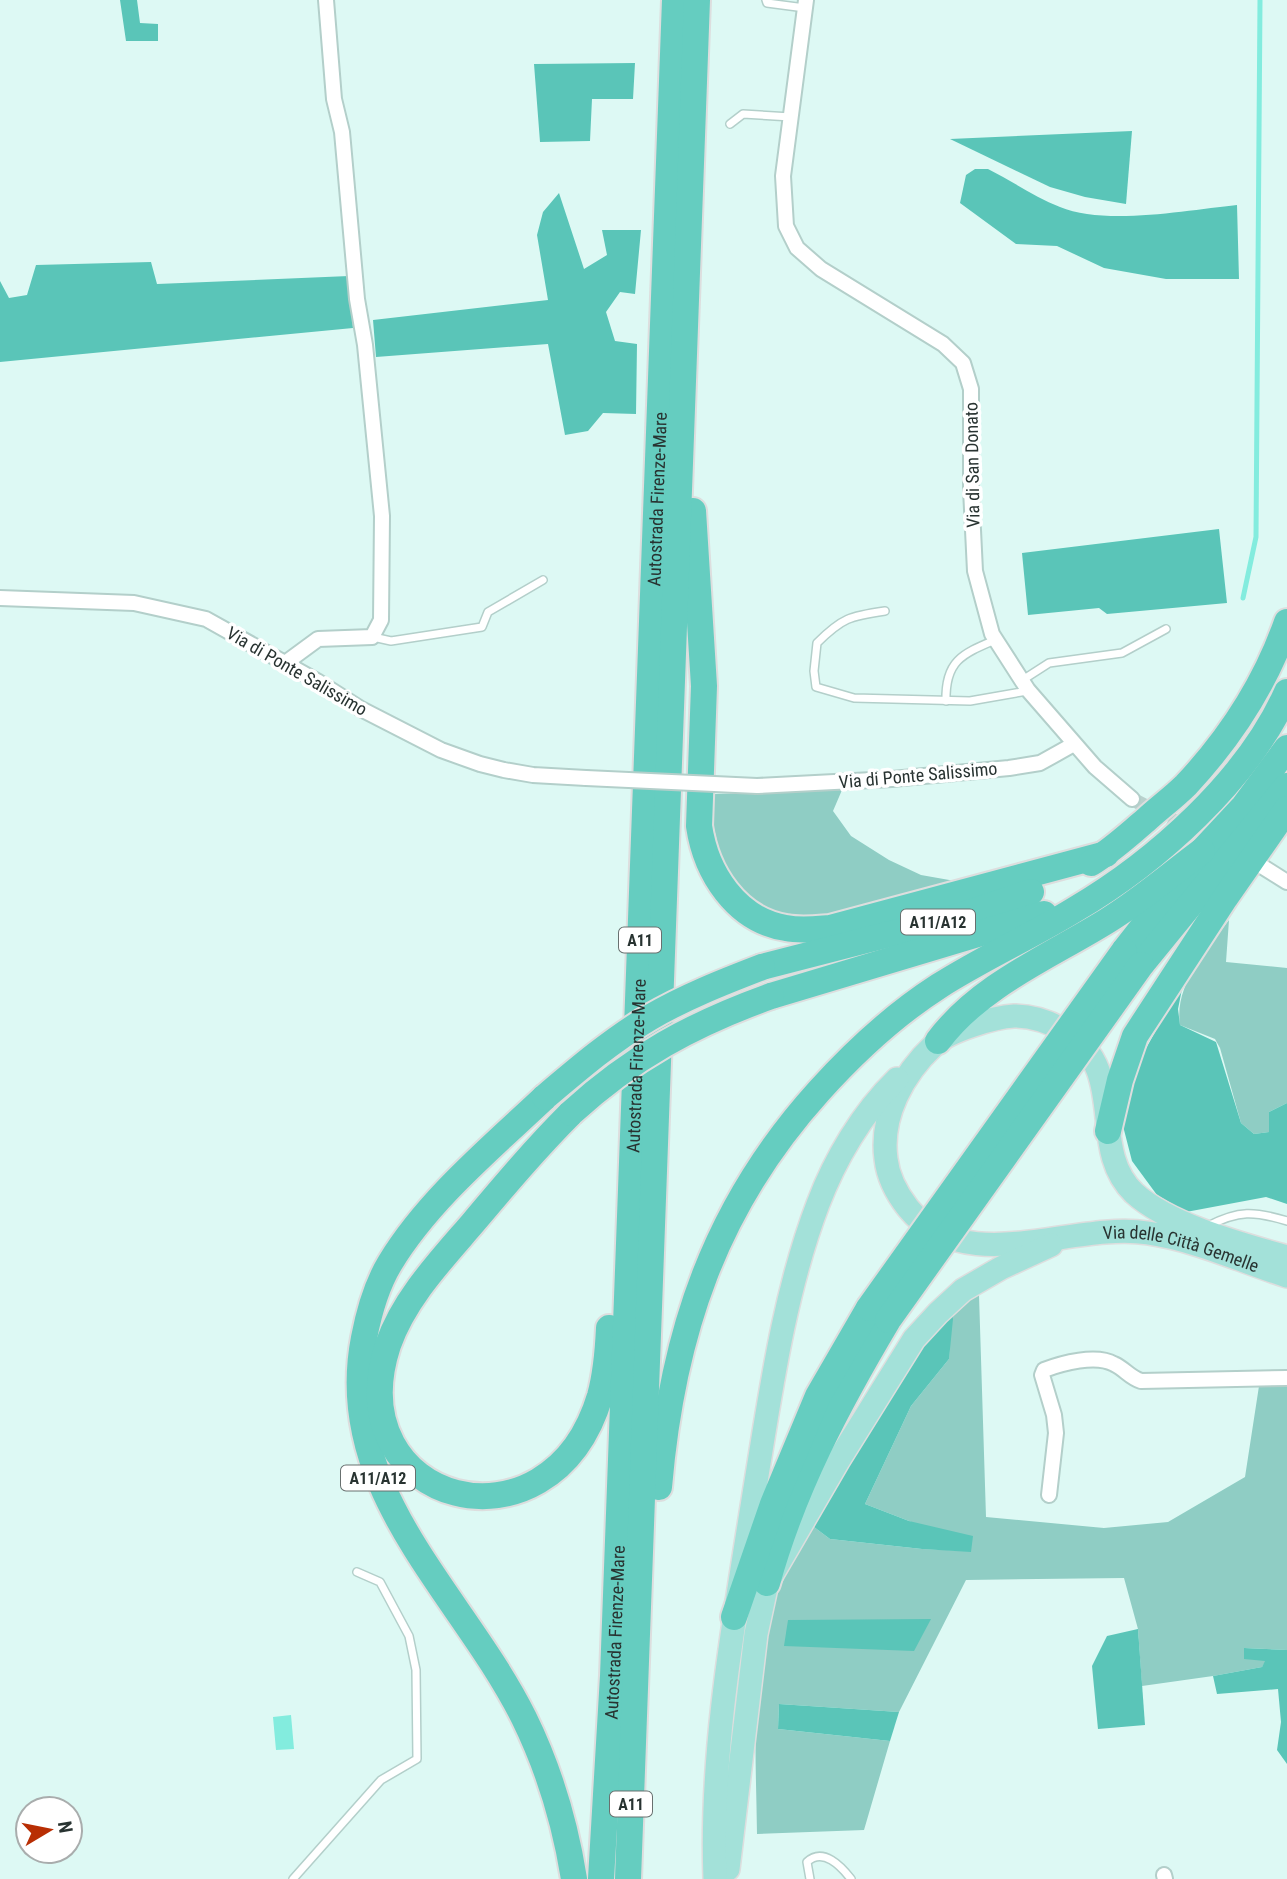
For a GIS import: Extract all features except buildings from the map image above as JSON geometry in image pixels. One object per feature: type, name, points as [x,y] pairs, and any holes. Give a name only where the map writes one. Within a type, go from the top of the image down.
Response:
[{"type":"highway","name":"Autostrada Firenze-Mare","points":[[601,1879],[613,1676],[675,0]]},
{"type":"highway","name":"Autostrada Firenze-Mare","points":[[628,1879],[697,0]]},
{"type":"highway","points":[[684,337],[704,686],[699,826],[708,864],[726,891],[752,914],[784,928],[830,928],[1106,854]]},
{"type":"highway","name":"A11/A12","points":[[574,1879],[568,1840],[557,1798],[534,1740],[496,1669],[407,1535],[386,1496],[368,1449],[358,1370],[373,1300],[389,1265],[420,1221],[545,1097],[589,1060],[646,1020],[722,982],[762,967],[957,917],[1061,880],[1106,854],[1184,786],[1214,752],[1242,713],[1266,672],[1287,622]]},
{"type":"highway","points":[[634,1729],[652,1587],[667,1410],[687,1326],[704,1277],[738,1201],[776,1141],[836,1072],[881,1028],[941,985],[1093,899],[1154,854],[1200,812],[1260,740],[1287,692]]},
{"type":"highway","points":[[931,1047],[959,1016],[993,990],[1110,920],[1202,851],[1244,806],[1287,748]]},
{"type":"highway","points":[[1133,958],[1287,786]]},
{"type":"highway","points":[[1108,1130],[1120,1080],[1135,1036],[1287,809]]},
{"type":"highway","points":[[734,1617],[773,1504],[808,1419],[835,1364],[878,1314],[1133,958],[1202,851]]},
{"type":"highway","points":[[632,1146],[613,1263],[603,1381],[595,1409],[583,1434],[558,1467],[529,1488],[515,1493],[470,1496],[434,1484],[401,1457],[384,1425],[381,1380],[389,1344],[409,1303],[442,1259],[528,1156],[571,1113],[622,1070],[665,1042],[727,1012],[771,996],[1093,899]]},
{"type":"highway","points":[[767,1583],[788,1517],[878,1314]]},
{"type":"main road","name":"Via delle Città Gemelle","points":[[1287,1257],[1202,1230],[1154,1208],[1133,1192],[1116,1164],[1108,1130],[1105,1093],[1094,1061],[1079,1040],[1062,1029],[1037,1019],[1009,1016],[987,1020],[931,1047],[895,1098],[884,1145],[887,1166],[897,1192],[933,1231],[968,1244],[1118,1232],[1147,1233],[1187,1241],[1287,1276]]},
{"type":"main road","points":[[715,1879],[717,1776],[724,1688],[794,1277],[832,1172],[883,1092],[931,1047]]},
{"type":"main road","points":[[727,1879],[755,1646],[767,1583],[838,1461],[914,1339],[926,1325],[956,1296],[982,1278],[1073,1235]]},
{"type":"street","points":[[284,664],[317,639],[372,637],[381,620],[382,516],[365,345],[356,299],[342,132],[334,99],[326,0]]},
{"type":"street","name":"Via di San Donato","points":[[806,4],[783,176],[786,226],[797,248],[821,269],[943,344],[963,363],[971,389],[971,489],[975,571],[995,640],[1024,686],[1095,767],[1132,799]]},
{"type":"street","name":"Via di Ponte Salissimo","points":[[0,597],[134,603],[206,619],[317,681],[361,709],[441,750],[480,764],[533,775],[757,786],[854,781],[1040,763],[1074,744]]},
{"type":"street","points":[[1263,867],[1287,882]]},
{"type":"street","points":[[1049,1495],[1056,1433],[1054,1415],[1042,1375],[1044,1370],[1102,1360],[1112,1362],[1128,1377],[1141,1381],[1287,1378]]},
{"type":"lane","points":[[766,0],[767,3],[806,4]]},
{"type":"lane","points":[[730,124],[743,114],[791,117]]},
{"type":"lane","points":[[372,637],[391,641],[482,627],[488,612],[543,580]]},
{"type":"lane","points":[[885,611],[855,615],[836,623],[817,643],[814,671],[816,687],[854,698],[970,701],[1024,686],[1049,663],[1122,653],[1166,629]]},
{"type":"lane","points":[[946,701],[949,669],[966,652],[995,640]]},
{"type":"lane","points":[[1202,1230],[1227,1216],[1260,1213],[1287,1221]]},
{"type":"lane","points":[[293,1879],[381,1780],[417,1759],[416,1670],[408,1636],[380,1582],[357,1572]]},
{"type":"lane","points":[[810,1879],[807,1862],[811,1858],[821,1856],[839,1864],[851,1879]]},
{"type":"shaded area","points":[[120,0],[137,0],[140,23],[158,24],[158,41],[126,41]]},
{"type":"shaded area","points":[[635,63],[633,99],[592,99],[590,141],[540,142],[534,64]]},
{"type":"shaded area","points":[[1132,131],[1126,204],[1085,197],[1050,187],[950,139]]},
{"type":"shaded area","points":[[975,169],[988,169],[1051,203],[1079,213],[1147,215],[1237,205],[1239,279],[1166,279],[1104,268],[1057,246],[1016,244],[960,203],[966,175]]},
{"type":"shaded area","points":[[559,193],[584,269],[607,255],[602,230],[641,230],[635,294],[620,292],[606,312],[615,341],[637,344],[636,414],[603,413],[588,431],[565,435],[548,344],[376,357],[373,320],[548,300],[537,235],[543,212]]},
{"type":"shaded area","points":[[151,262],[157,284],[349,276],[353,328],[0,362],[0,281],[9,298],[27,295],[36,265]]},
{"type":"shaded area","points":[[1219,529],[1227,603],[1107,614],[1099,608],[1028,615],[1022,553]]},
{"type":"shaded area","points":[[842,790],[833,811],[851,836],[889,860],[921,875],[955,881],[808,920],[779,917],[746,899],[724,871],[713,824],[714,794]]},
{"type":"shaded area","points":[[1229,920],[1226,962],[1287,968],[1287,1103],[1269,1112],[1269,1132],[1254,1134],[1241,1123],[1220,1048],[1215,1039],[1180,1025],[1179,1010],[1187,982],[1202,956]]},
{"type":"shaded area","points":[[1182,989],[1178,1009],[1180,1025],[1216,1042],[1241,1123],[1254,1134],[1269,1132],[1269,1112],[1287,1103],[1287,1204],[1266,1197],[1186,1212],[1157,1195],[1132,1161],[1123,1126],[1131,1088],[1143,1054]]},
{"type":"shaded area","points":[[979,1295],[986,1517],[1104,1528],[1168,1522],[1245,1477],[1259,1386],[1287,1384],[1287,1650],[1245,1648],[1266,1661],[1262,1667],[1142,1686],[1138,1629],[1124,1578],[966,1580],[899,1712],[779,1704],[778,1729],[890,1741],[864,1830],[757,1834],[756,1703],[764,1638],[783,1576],[810,1524],[830,1539],[922,1549],[971,1551],[909,1521],[865,1504],[911,1406],[949,1359],[951,1311]]},
{"type":"shaded area","points":[[951,1311],[953,1319],[949,1359],[911,1406],[865,1504],[909,1521],[973,1536],[971,1552],[830,1539],[810,1524],[923,1342]]},
{"type":"shaded area","points":[[931,1619],[914,1651],[784,1646],[788,1620]]},
{"type":"shaded area","points":[[1138,1629],[1145,1725],[1098,1729],[1092,1666],[1107,1636]]},
{"type":"shaded area","points":[[1244,1648],[1287,1650],[1287,1764],[1277,1750],[1281,1722],[1278,1689],[1217,1694],[1213,1676],[1262,1667],[1265,1661],[1244,1659]]},
{"type":"shaded area","points":[[779,1704],[899,1712],[890,1741],[778,1729]]},
{"type":"shaded area","points":[[291,1715],[294,1749],[276,1750],[273,1717]]},
{"type":"waterway","points":[[1243,598],[1256,537],[1260,0]]},
{"type":"tunnel","points":[[1132,799],[1190,829]]}]
